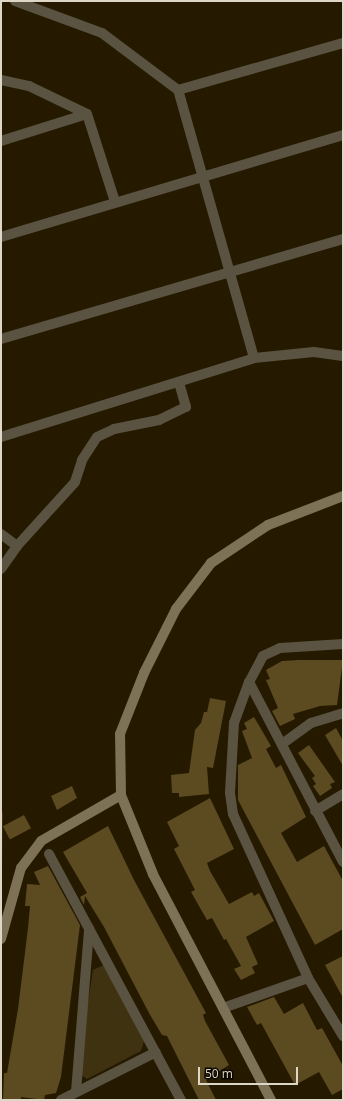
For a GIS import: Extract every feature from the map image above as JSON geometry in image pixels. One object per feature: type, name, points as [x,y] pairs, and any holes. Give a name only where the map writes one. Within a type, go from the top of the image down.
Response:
[{"type":"street","points":[[15,1],[102,33],[178,90],[254,358]]},
{"type":"street","points":[[178,90],[343,43]]},
{"type":"street","points":[[1,80],[29,86],[87,114],[115,202]]},
{"type":"street","points":[[1,141],[87,114]]},
{"type":"street","points":[[1,237],[343,135]]},
{"type":"street","points":[[1,339],[343,239]]},
{"type":"street","points":[[1,437],[254,358],[314,352],[343,356]]},
{"type":"street","points":[[1,569],[17,546],[75,482],[82,460],[97,437],[114,429],[159,420],[186,407],[179,382]]},
{"type":"street","points":[[271,1100],[153,874],[121,796],[120,734],[144,673],[176,609],[211,563],[268,524],[343,496]]},
{"type":"street","points":[[1,534],[17,546]]},
{"type":"street","points":[[343,644],[280,648],[263,656],[249,682],[234,723],[230,793],[234,814],[308,978],[343,1036]]},
{"type":"street","points":[[249,682],[315,811],[343,862]]},
{"type":"street","points":[[282,744],[311,723],[343,713]]},
{"type":"street","points":[[315,811],[343,794]]},
{"type":"street","points":[[1,939],[21,868],[41,841],[121,796]]},
{"type":"street","points":[[49,854],[181,1100]]},
{"type":"street","points":[[76,1092],[89,929]]},
{"type":"street","points":[[223,1008],[308,978]]},
{"type":"street","points":[[61,1100],[156,1052]]},
{"type":"shaded area","points":[[1,812],[3,813],[1,915]]},
{"type":"shaded area","points":[[104,965],[144,1041],[141,1051],[87,1079],[77,1072],[93,970]]},
{"type":"building","points":[[343,660],[337,705],[320,706],[293,714],[295,719],[280,726],[272,711],[278,708],[266,680],[270,679],[266,670],[282,661]]},
{"type":"building","points":[[210,698],[226,701],[213,768],[207,767],[209,794],[179,797],[179,793],[172,793],[171,775],[189,773],[195,730],[201,723],[204,712],[207,712]]},
{"type":"building","points":[[254,717],[271,746],[266,749],[276,768],[281,765],[306,817],[281,833],[297,862],[324,846],[343,881],[343,929],[315,945],[238,800],[238,765],[252,758],[242,731],[247,729],[244,723]]},
{"type":"building","points":[[336,728],[342,739],[343,766],[325,735]]},
{"type":"building","points":[[309,745],[335,782],[330,784],[332,788],[320,796],[313,786],[316,784],[312,778],[315,776],[298,753]]},
{"type":"building","points":[[72,786],[77,798],[57,810],[51,796]]},
{"type":"building","points":[[210,798],[234,849],[207,863],[210,871],[229,904],[252,892],[254,896],[259,893],[274,921],[246,937],[258,964],[252,967],[255,973],[241,980],[234,969],[241,966],[226,939],[224,940],[212,918],[207,920],[191,892],[195,890],[174,849],[179,846],[167,822]]},
{"type":"building","points":[[24,815],[31,828],[10,840],[3,826]]},
{"type":"building","points":[[108,826],[134,880],[206,1013],[203,1015],[205,1021],[229,1065],[206,1080],[216,1100],[199,1100],[167,1036],[162,1035],[149,1013],[104,927],[85,896],[84,905],[80,897],[87,893],[63,852]]},
{"type":"building","points":[[48,866],[80,925],[61,1077],[56,1093],[45,1095],[44,1100],[21,1097],[21,1100],[3,1100],[4,1073],[7,1073],[18,1009],[28,928],[30,906],[25,906],[27,884],[40,885],[34,872]]},
{"type":"building","points":[[343,956],[343,998],[325,965]]},
{"type":"building","points":[[274,997],[284,1014],[303,1003],[317,1030],[322,1028],[343,1066],[343,1089],[332,1095],[319,1072],[295,1085],[261,1023],[257,1025],[247,1007]]}]
